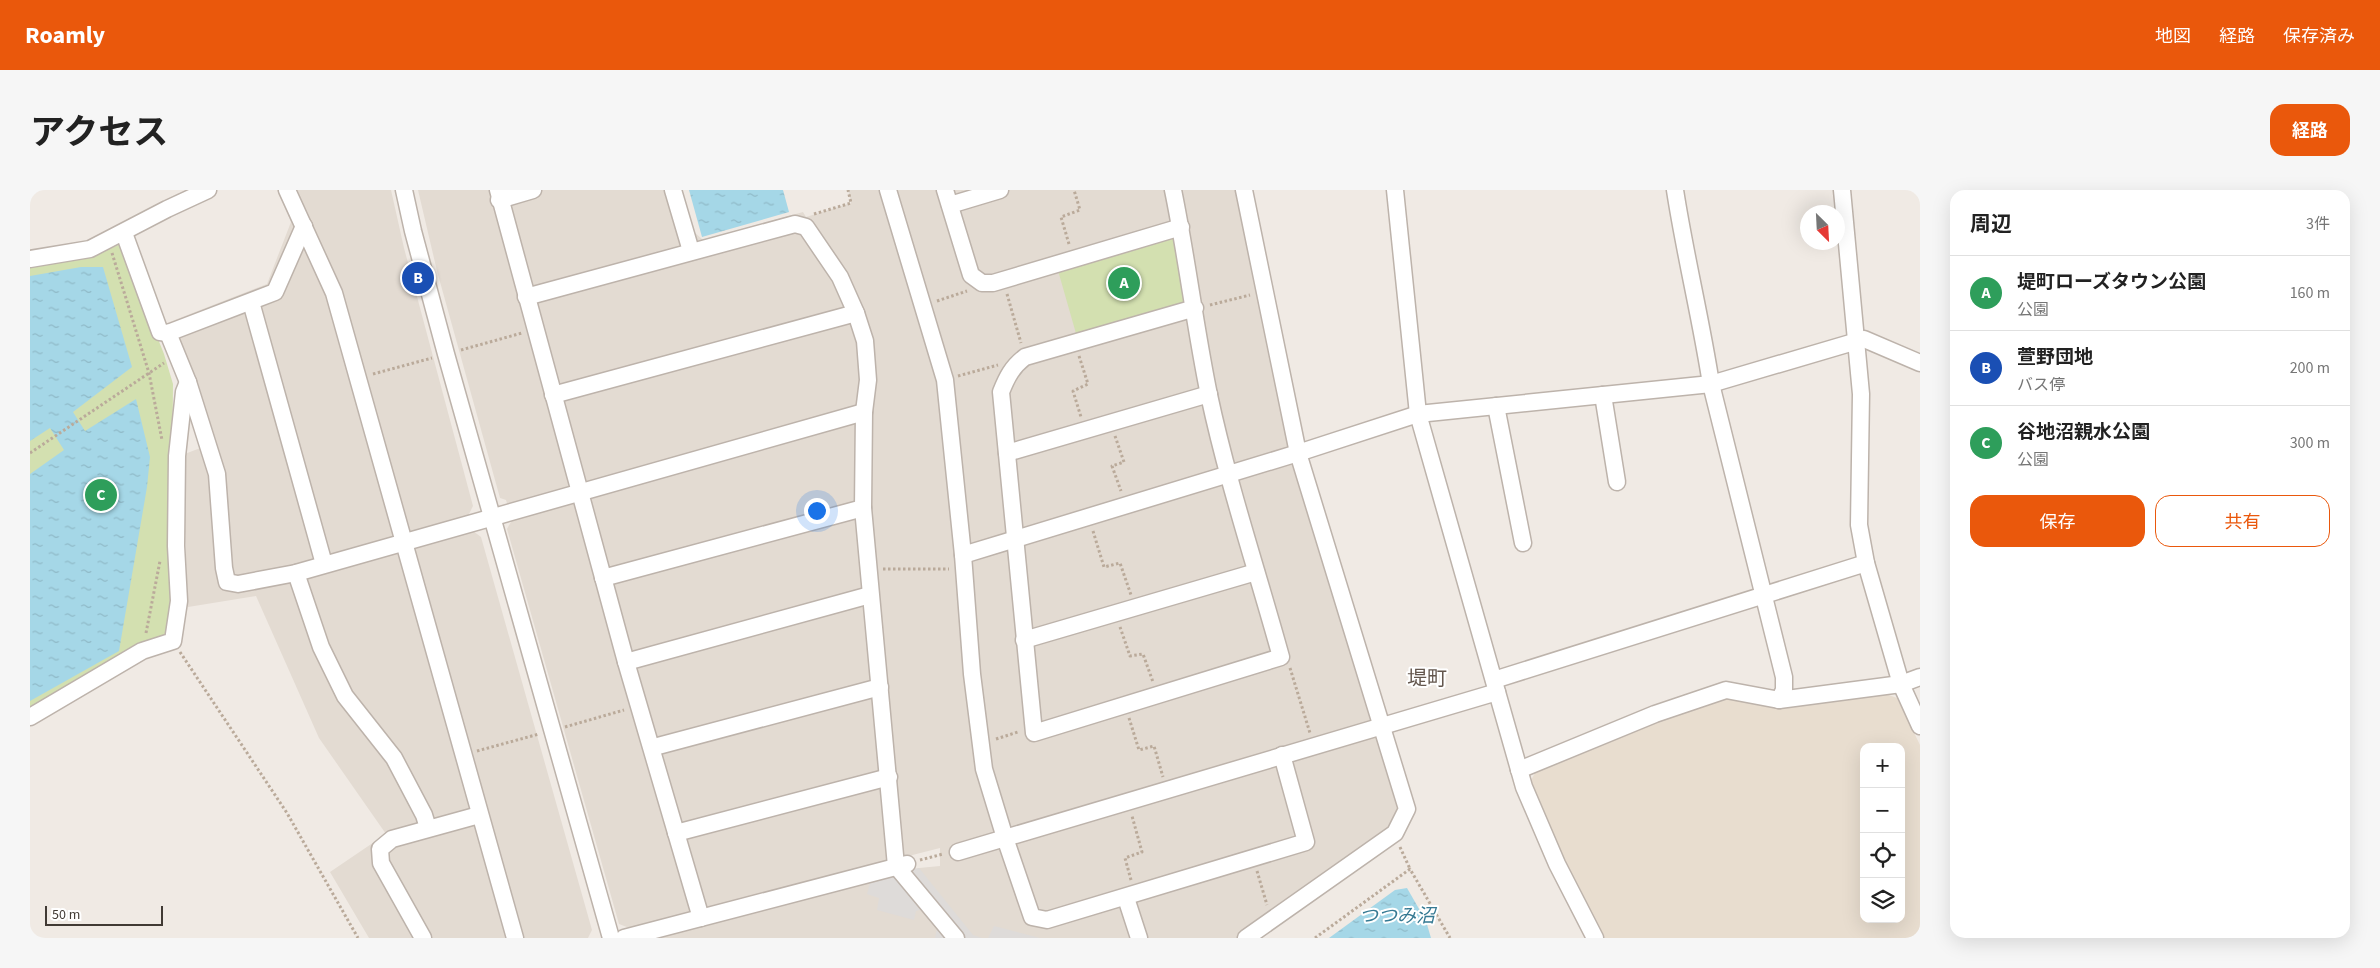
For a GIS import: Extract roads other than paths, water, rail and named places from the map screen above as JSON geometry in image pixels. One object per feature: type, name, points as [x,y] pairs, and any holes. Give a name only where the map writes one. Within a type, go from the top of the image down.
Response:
[{"type":"street","points":[[30,259],[90,249],[208,190]]},
{"type":"street","points":[[286,190],[334,293],[462,755],[515,938]]},
{"type":"street","points":[[404,190],[412,231],[443,344],[493,516],[610,938]]},
{"type":"street","points":[[533,190],[499,195],[626,662],[701,918]]},
{"type":"street","points":[[673,190],[691,252]]},
{"type":"street","points":[[888,190],[945,380],[964,562],[972,674],[984,768],[1004,838],[1032,917],[1047,920],[1306,842],[1282,755]]},
{"type":"street","points":[[1000,190],[947,198],[971,275],[982,283],[1003,280],[1181,227]]},
{"type":"street","points":[[1173,190],[1181,227],[1195,308],[1209,394],[1228,473],[1281,657],[1034,733],[1001,392],[1007,376],[1016,364],[1025,357],[1195,308]]},
{"type":"street","points":[[1244,190],[1298,453],[1383,725],[1407,809],[1395,833],[1246,938]]},
{"type":"street","points":[[1395,190],[1418,414],[1519,770],[1557,864],[1595,938]]},
{"type":"street","points":[[1675,190],[1683,244],[1704,337],[1711,384],[1784,677],[1784,690],[1779,700]]},
{"type":"street","points":[[1842,190],[1861,394],[1860,525],[1866,564],[1902,684],[1920,726]]},
{"type":"street","points":[[526,297],[795,224],[806,228],[840,277],[856,313],[865,341],[868,380],[864,412],[863,508],[889,777],[902,865],[956,938]]},
{"type":"street","points":[[124,233],[160,332],[168,333],[275,292],[304,226]]},
{"type":"street","points":[[251,302],[324,564]]},
{"type":"street","points":[[553,395],[856,313]]},
{"type":"street","points":[[168,333],[188,382],[217,474],[224,568],[227,582],[238,584],[296,573],[403,541],[864,412]]},
{"type":"street","points":[[964,562],[1015,540],[1418,414],[1711,384],[1864,339],[1920,363]]},
{"type":"street","points":[[30,717],[142,651],[173,641],[179,602],[176,546],[177,456],[184,392],[188,382]]},
{"type":"street","points":[[1007,453],[1209,394]]},
{"type":"street","points":[[1603,395],[1617,482]]},
{"type":"street","points":[[1496,406],[1523,543]]},
{"type":"street","points":[[603,578],[863,508]]},
{"type":"street","points":[[958,852],[1383,725],[1764,594],[1866,564]]},
{"type":"street","points":[[1024,640],[1256,572]]},
{"type":"street","points":[[296,573],[321,647],[345,696],[394,758],[424,814],[428,828]]},
{"type":"street","points":[[626,662],[870,595]]},
{"type":"street","points":[[1519,770],[1656,714],[1726,690],[1779,700],[1902,684],[1920,677]]},
{"type":"street","points":[[658,746],[880,688]]},
{"type":"street","points":[[676,833],[889,777]]},
{"type":"street","points":[[423,938],[380,856],[380,849],[392,839],[479,815]]},
{"type":"street","points":[[624,938],[902,865]]},
{"type":"street","points":[[1131,896],[1138,938]]},
{"type":"water","points":[[689,190],[783,190],[789,212],[702,237]]},
{"type":"water","points":[[81,267],[103,267],[132,367],[73,412],[85,431],[136,399],[150,457],[147,487],[119,651],[30,701],[30,474],[64,450],[50,428],[30,441],[30,276]]},
{"type":"water","name":"つつみ沼","points":[[1407,888],[1426,921],[1431,938],[1329,938],[1395,890]]},
{"type":"place","name":"萱野団地","points":[[418,278]]},
{"type":"place","name":"堤町ローズタウン公園","points":[[1124,283]]},
{"type":"place","name":"谷地沼親水公園","points":[[101,495]]},
{"type":"district","name":"堤町","points":[[1427,678]]}]
